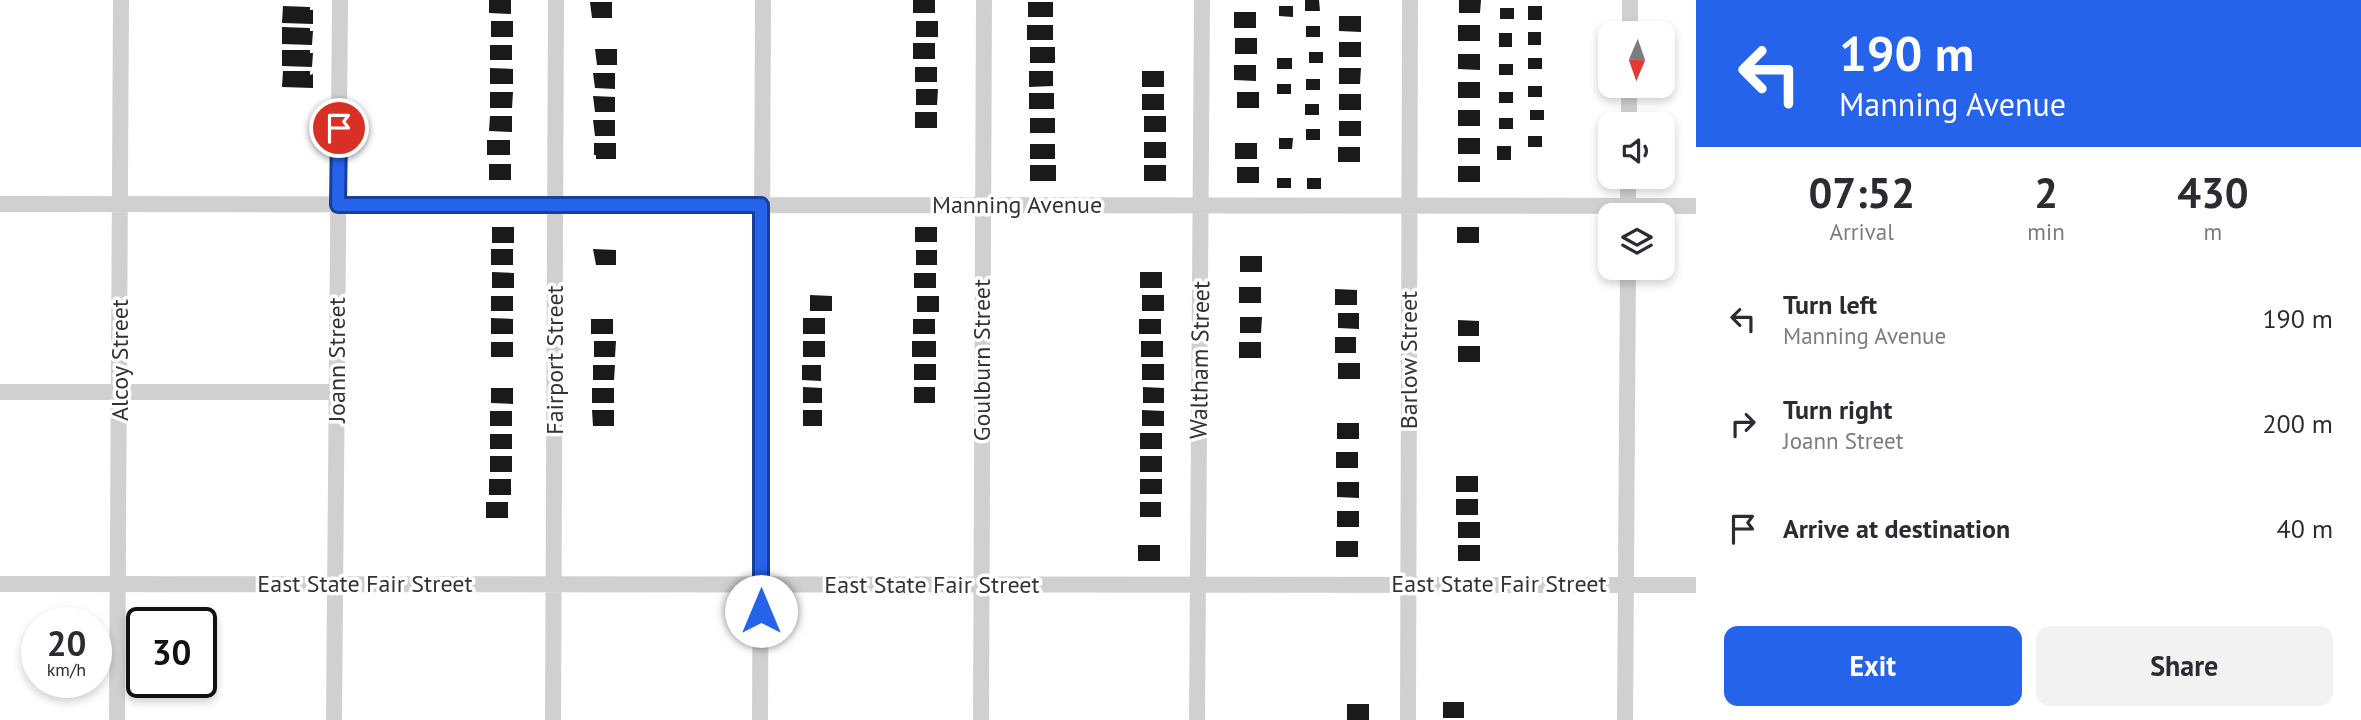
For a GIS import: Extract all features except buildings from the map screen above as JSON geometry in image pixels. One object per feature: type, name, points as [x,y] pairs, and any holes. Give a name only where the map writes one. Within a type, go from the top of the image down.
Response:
[{"type":"street","name":"Alcoy Street","points":[[117,720],[121,0]]},
{"type":"street","name":"Joann Street","points":[[334,720],[341,0]]},
{"type":"street","name":"Fairport Street","points":[[553,720],[556,0]]},
{"type":"street","points":[[760,720],[763,0]]},
{"type":"street","name":"Goulburn Street","points":[[981,720],[984,0]]},
{"type":"street","name":"Waltham Street","points":[[1197,720],[1202,0]]},
{"type":"street","name":"Barlow Street","points":[[1408,720],[1410,0]]},
{"type":"street","points":[[1630,0],[1630,21]]},
{"type":"street","name":"Manning Avenue","points":[[0,204],[1201,204],[1598,209]]},
{"type":"street","name":"Manning Avenue","points":[[1675,207],[1696,206]]},
{"type":"street","points":[[1625,720],[1628,280]]},
{"type":"street","points":[[0,392],[337,392]]},
{"type":"street","name":"East State Fair Street","points":[[0,584],[1696,585]]},
{"type":"route","points":[[339,128],[338,205],[761,205],[761,611]]}]
